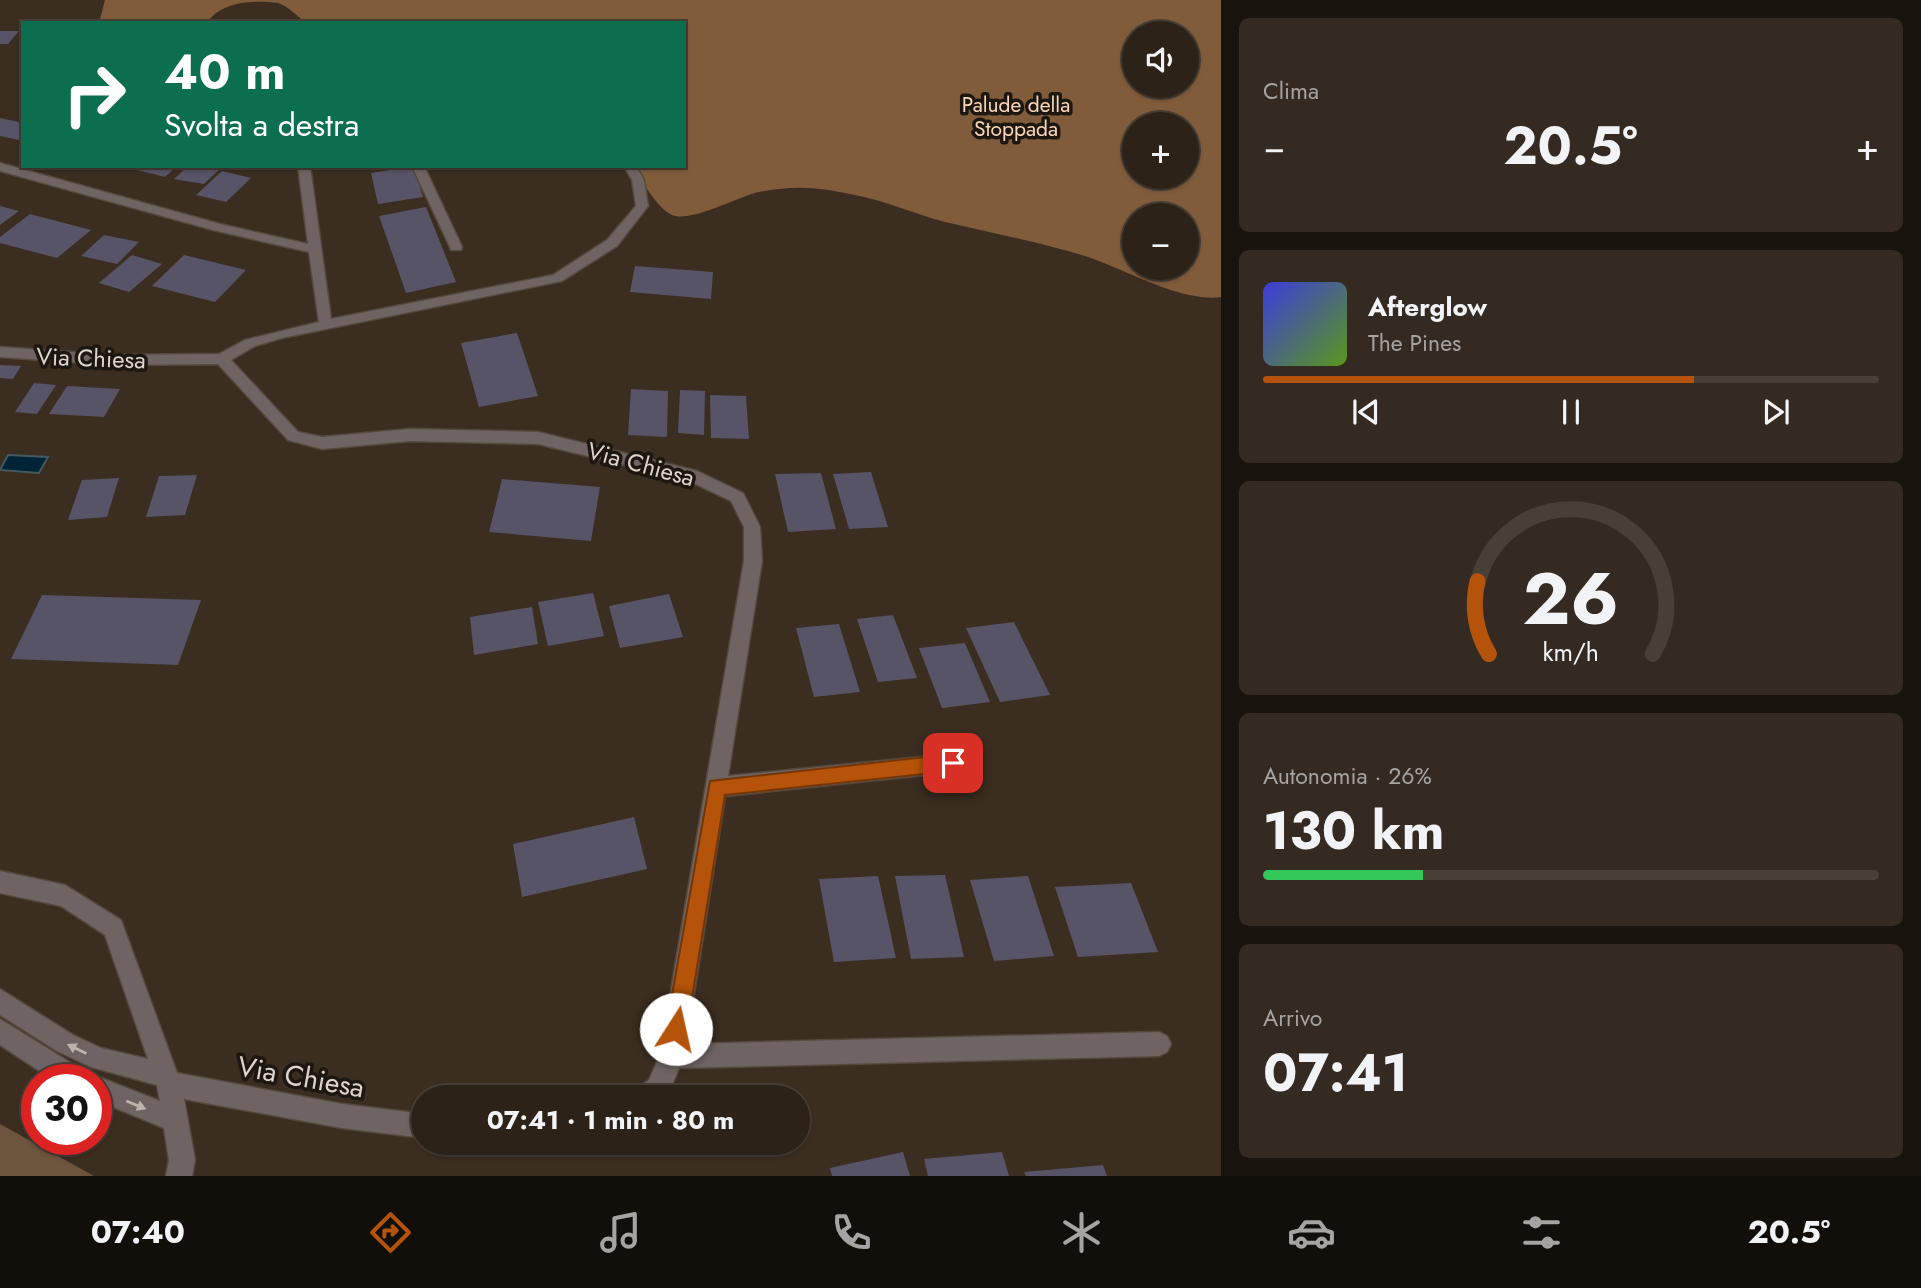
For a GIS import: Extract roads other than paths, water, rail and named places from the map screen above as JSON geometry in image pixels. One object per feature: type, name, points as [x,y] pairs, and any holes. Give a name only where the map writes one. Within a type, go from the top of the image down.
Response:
[{"type":"street","points":[[0,167],[217,227],[315,250]]},
{"type":"street","points":[[304,168],[324,318],[327,324]]},
{"type":"street","points":[[419,168],[456,247]]},
{"type":"street","points":[[222,359],[250,343],[280,334],[557,278],[612,243],[642,206],[638,180],[631,168]]},
{"type":"street","name":"Via Chiesa","points":[[0,352],[113,360],[222,359],[293,436],[322,443],[410,435],[538,438],[691,475],[737,497],[751,527],[753,561],[672,1056],[660,1085]]},
{"type":"street","points":[[717,787],[953,763]]},
{"type":"street","points":[[0,882],[65,896],[113,928],[168,1079],[182,1160],[179,1176]]},
{"type":"street","name":"Via Chiesa","points":[[0,1001],[65,1043],[99,1059],[168,1079],[342,1116],[411,1124]]},
{"type":"street","points":[[0,1031],[51,1064]]},
{"type":"street","points":[[672,1056],[1159,1044]]},
{"type":"street","points":[[112,1094],[176,1120]]},
{"type":"water","points":[[8,455],[48,457],[39,473],[0,470]]},
{"type":"park label","name":"Palude della Stoppada","points":[[1016,117]]}]
